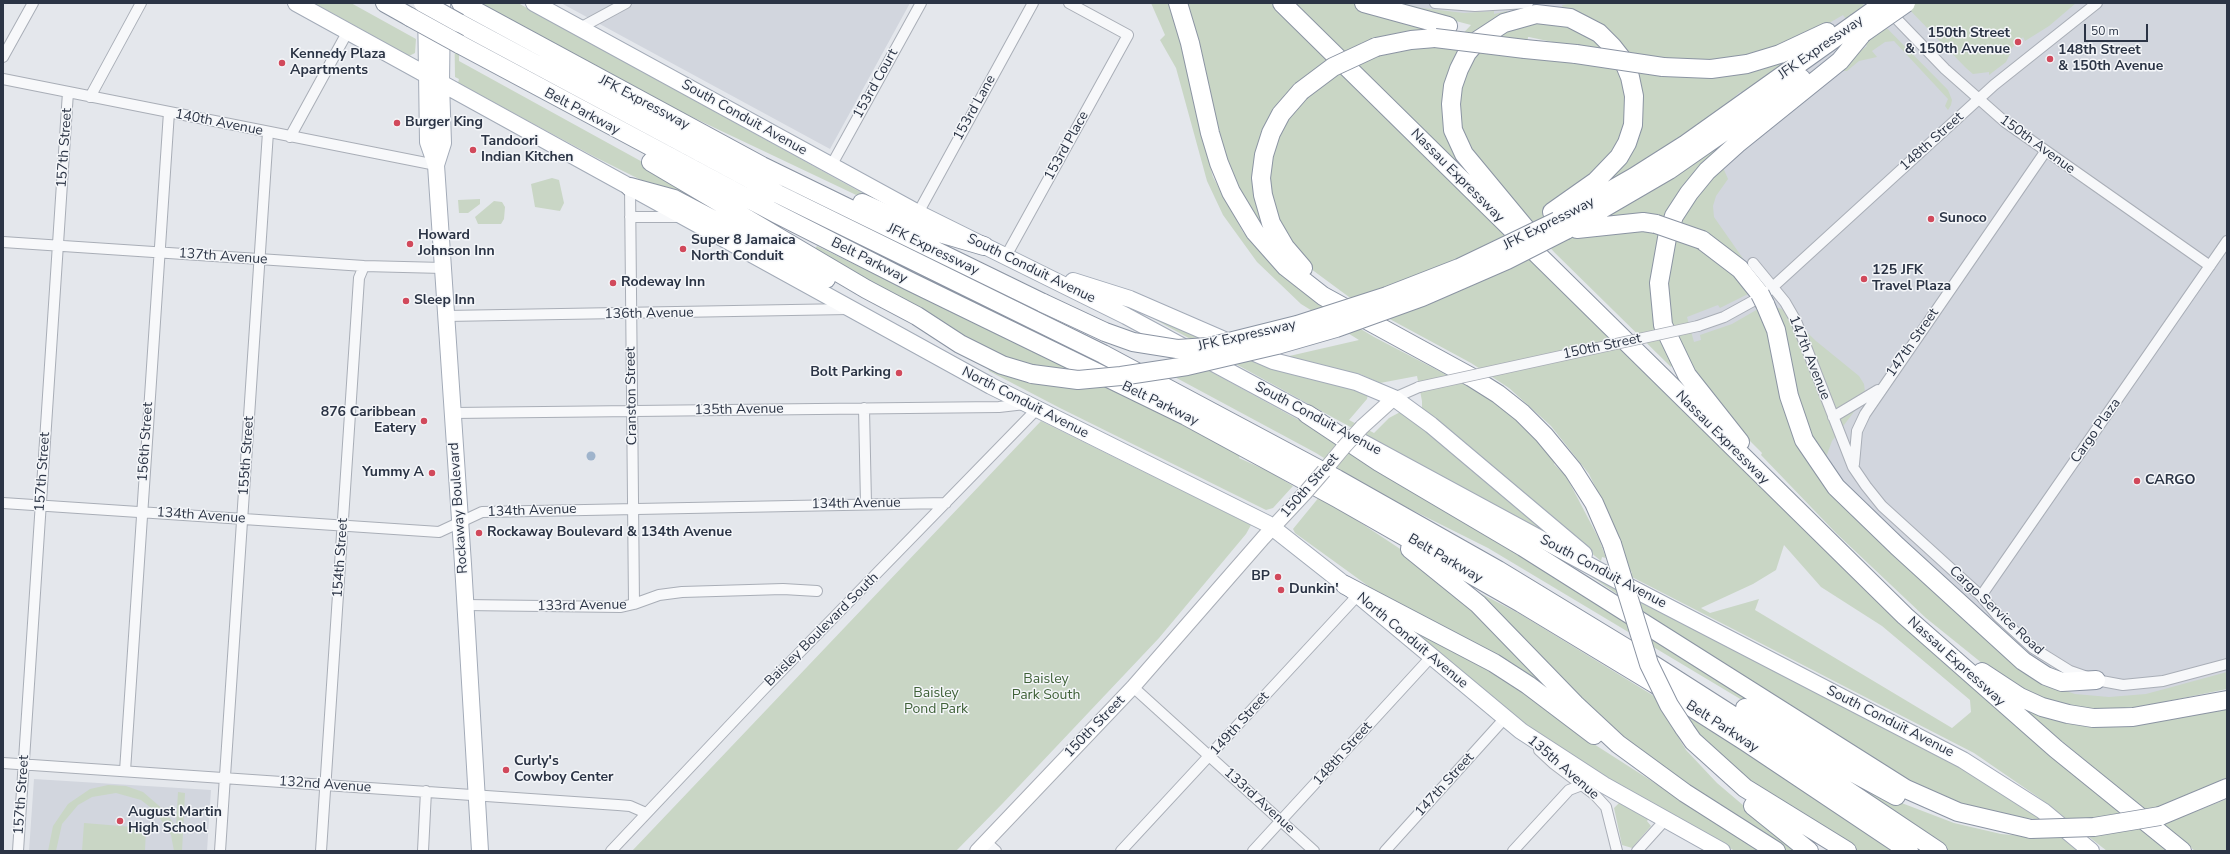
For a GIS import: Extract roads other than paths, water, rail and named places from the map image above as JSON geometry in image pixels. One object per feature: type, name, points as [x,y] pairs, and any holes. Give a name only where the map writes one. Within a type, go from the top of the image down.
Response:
[{"type":"highway","name":"Belt Parkway","points":[[385,3],[538,88],[798,225],[1186,416],[1338,498],[1521,603],[1649,681],[1746,742],[1909,851]]},
{"type":"highway","name":"Belt Parkway","points":[[423,3],[778,194],[1074,339],[1166,386],[1344,483],[1498,570],[1709,699],[1938,851]]},
{"type":"highway","name":"JFK Expressway","points":[[461,3],[673,119],[838,204],[1043,303],[1105,332],[1133,342],[1163,348],[1193,349],[1238,341],[1282,330],[1406,289],[1459,268],[1558,221],[1607,193],[1679,148],[1857,24],[1883,3]]},
{"type":"highway","points":[[1178,3],[1190,43],[1214,148],[1224,178],[1246,219],[1276,256],[1310,287],[1348,310],[1485,386],[1534,424],[1560,452],[1582,483],[1601,517],[1612,544],[1646,657],[1662,691],[1688,735],[1711,765],[1730,785],[1808,851]]},
{"type":"highway","name":"Nassau Expressway","points":[[1282,3],[1662,379],[1905,616],[2056,749],[2182,851]]},
{"type":"highway","points":[[1364,3],[1525,46]]},
{"type":"highway","points":[[1784,498],[1687,376],[1663,325],[1659,283],[1662,259],[1674,216],[1689,193],[1707,172],[1737,144],[1840,61],[1857,24],[1876,3]]},
{"type":"highway","name":"JFK Expressway","points":[[1857,24],[1906,3]]},
{"type":"highway","points":[[1558,221],[1619,157],[1627,143],[1633,125],[1634,96],[1630,77],[1623,60],[1600,33],[1570,18],[1536,14],[1520,17],[1497,26],[1478,40],[1468,53],[1459,69],[1451,95],[1451,113],[1456,138],[1469,161],[1519,220],[1592,299],[1662,379]]},
{"type":"highway","points":[[1404,341],[1318,281],[1288,250],[1271,223],[1262,186],[1264,155],[1277,120],[1301,91],[1333,67],[1376,47],[1411,40],[1435,38],[1525,46],[1663,67],[1711,69],[1758,61],[1857,24]]},
{"type":"highway","points":[[538,88],[859,299]]},
{"type":"highway","points":[[673,119],[909,224],[984,246]]},
{"type":"highway","points":[[630,187],[674,199],[774,250],[859,299]]},
{"type":"highway","name":"JFK Expressway","points":[[859,299],[988,366],[1007,372],[1078,380],[1121,376],[1187,366],[1277,345],[1336,328],[1422,297],[1507,260],[1558,221]]},
{"type":"highway","points":[[1558,221],[1643,222],[1656,224],[1702,240],[1740,269],[1760,294],[1776,330],[1789,396],[1804,440],[1836,487],[1902,552],[2023,661],[2046,676],[2062,682],[2096,680]]},
{"type":"highway","points":[[1307,414],[1379,462],[1523,547],[1906,789],[1958,812],[2031,829]]},
{"type":"highway","points":[[1338,498],[1461,589],[1494,620],[1599,728],[1638,760],[1685,793]]},
{"type":"highway","points":[[1498,570],[1598,620],[1887,792],[1935,812],[1971,823],[1990,826],[2031,829],[2094,827],[2160,816],[2227,796]]},
{"type":"highway","points":[[1351,590],[1504,670],[1620,754],[1685,793],[1776,851]]},
{"type":"highway","points":[[1905,616],[2000,685],[2031,703],[2055,711],[2093,718],[2120,718],[2226,700]]},
{"type":"highway","points":[[1688,735],[1745,788],[1847,851]]},
{"type":"highway","points":[[2160,816],[2227,788]]},
{"type":"main road","name":"North Conduit Avenue","points":[[296,3],[686,217],[859,299],[1030,407],[1273,528],[1351,590],[1521,731],[1584,773],[1722,851]]},
{"type":"main road","name":"Rockaway Boulevard","points":[[426,3],[434,79]]},
{"type":"main road","name":"Rockaway Boulevard","points":[[442,3],[428,142],[436,165],[461,521],[480,851]]},
{"type":"main road","name":"South Conduit Avenue","points":[[534,3],[918,213],[1126,316],[1307,414],[1383,453],[1620,582],[1964,760],[2038,808],[2091,851]]},
{"type":"main road","points":[[1032,269],[1117,294],[1273,361],[1347,379],[1394,398],[1431,426],[1553,530],[1620,582]]},
{"type":"main road","name":"150th Street","points":[[986,848],[1133,687],[1362,427],[1394,398]]},
{"type":"street","points":[[3,57],[33,3]]},
{"type":"street","name":"157th Street","points":[[90,96],[141,3]]},
{"type":"street","points":[[580,28],[626,3]]},
{"type":"street","name":"153rd Court","points":[[831,166],[921,3]]},
{"type":"street","name":"153rd Lane","points":[[918,213],[1033,3]]},
{"type":"street","name":"153rd Place","points":[[1006,256],[1128,35],[1069,3]]},
{"type":"street","points":[[1435,3],[1475,6],[1528,3]]},
{"type":"street","name":"150th Avenue","points":[[1883,3],[1934,59],[1978,100],[2045,152],[2210,266]]},
{"type":"street","name":"148th Street","points":[[1772,288],[1978,100],[2097,3]]},
{"type":"street","points":[[290,137],[348,31]]},
{"type":"street","name":"140th Avenue","points":[[3,79],[436,165]]},
{"type":"street","name":"157th Street","points":[[18,851],[68,92]]},
{"type":"street","name":"156th Street","points":[[124,771],[169,112]]},
{"type":"street","name":"155th Street","points":[[220,851],[268,132]]},
{"type":"street","name":"147th Street","points":[[1833,417],[1882,388],[2045,152]]},
{"type":"street","name":"Cranston Street","points":[[630,187],[634,604]]},
{"type":"street","points":[[630,217],[686,217]]},
{"type":"street","name":"137th Avenue","points":[[3,242],[260,260],[364,266],[443,268]]},
{"type":"street","name":"Cargo Plaza","points":[[1981,596],[2227,242]]},
{"type":"street","name":"147th Avenue","points":[[1753,263],[1785,302],[1796,321],[1833,417]]},
{"type":"street","name":"154th Street","points":[[321,851],[359,278],[364,266]]},
{"type":"street","name":"150th Street","points":[[1394,398],[1420,387],[1698,326],[1739,310],[1772,288]]},
{"type":"street","name":"136th Avenue","points":[[446,316],[631,314],[859,299]]},
{"type":"street","points":[[1853,467],[1857,431],[1865,414],[1882,388]]},
{"type":"street","name":"135th Avenue","points":[[453,414],[1030,407]]},
{"type":"street","name":"Baisley Boulevard South","points":[[610,851],[762,690],[946,503],[1030,407]]},
{"type":"street","points":[[864,408],[866,504]]},
{"type":"street","name":"Cargo Service Road","points":[[1833,417],[1853,467],[1882,506],[1981,596],[2018,634],[2049,660],[2070,671],[2096,680],[2123,685],[2143,684],[2227,664]]},
{"type":"street","name":"134th Avenue","points":[[3,503],[439,532],[482,512],[946,503]]},
{"type":"street","name":"133rd Avenue","points":[[465,605],[621,607],[659,595],[682,592],[783,588],[817,591]]},
{"type":"street","name":"149th Street","points":[[1121,851],[1210,757],[1351,590]]},
{"type":"street","name":"148th Street","points":[[1253,851],[1431,657]]},
{"type":"street","name":"133rd Avenue","points":[[1133,687],[1314,851]]},
{"type":"street","name":"147th Street","points":[[1384,851],[1505,718]]},
{"type":"street","name":"135th Avenue","points":[[1521,731],[1554,764],[1599,799],[1608,810],[1617,851]]},
{"type":"street","name":"132nd Avenue","points":[[3,763],[476,794],[624,806],[646,813]]},
{"type":"street","points":[[1513,851],[1566,793],[1573,787],[1582,785]]},
{"type":"street","points":[[423,851],[426,791]]},
{"type":"street","points":[[1637,851],[1666,819]]},
{"type":"water","points":[[591,451],[596,456],[591,461],[586,456]]},
{"type":"place","name":"150th Street & 150th Avenue","points":[[2018,42]]},
{"type":"place","name":"148th Street & 150th Avenue","points":[[2050,59]]},
{"type":"place","name":"Kennedy Plaza Apartments","points":[[282,63]]},
{"type":"place","name":"Burger King","points":[[397,123]]},
{"type":"place","name":"Tandoori Indian Kitchen","points":[[473,150]]},
{"type":"place","name":"Sunoco","points":[[1931,219]]},
{"type":"place","name":"Howard Johnson Inn","points":[[410,244]]},
{"type":"place","name":"Super 8 Jamaica North Conduit","points":[[683,249]]},
{"type":"place","name":"125 JFK Travel Plaza","points":[[1864,279]]},
{"type":"place","name":"Rodeway Inn","points":[[613,283]]},
{"type":"place","name":"Sleep Inn","points":[[406,301]]},
{"type":"place","name":"Bolt Parking","points":[[899,373]]},
{"type":"place","name":"876 Caribbean Eatery","points":[[424,421]]},
{"type":"place","name":"Yummy A","points":[[432,473]]},
{"type":"place","name":"CARGO","points":[[2137,481]]},
{"type":"place","name":"Rockaway Boulevard & 134th Avenue","points":[[479,533]]},
{"type":"place","name":"BP","points":[[1278,577]]},
{"type":"place","name":"Dunkin'","points":[[1281,590]]},
{"type":"place","name":"Curly's Cowboy Center","points":[[506,770]]},
{"type":"place","name":"August Martin High School","points":[[120,821]]},
{"type":"park label","name":"Baisley Park South","points":[[1046,688]]},
{"type":"park label","name":"Baisley Pond Park","points":[[936,702]]}]
